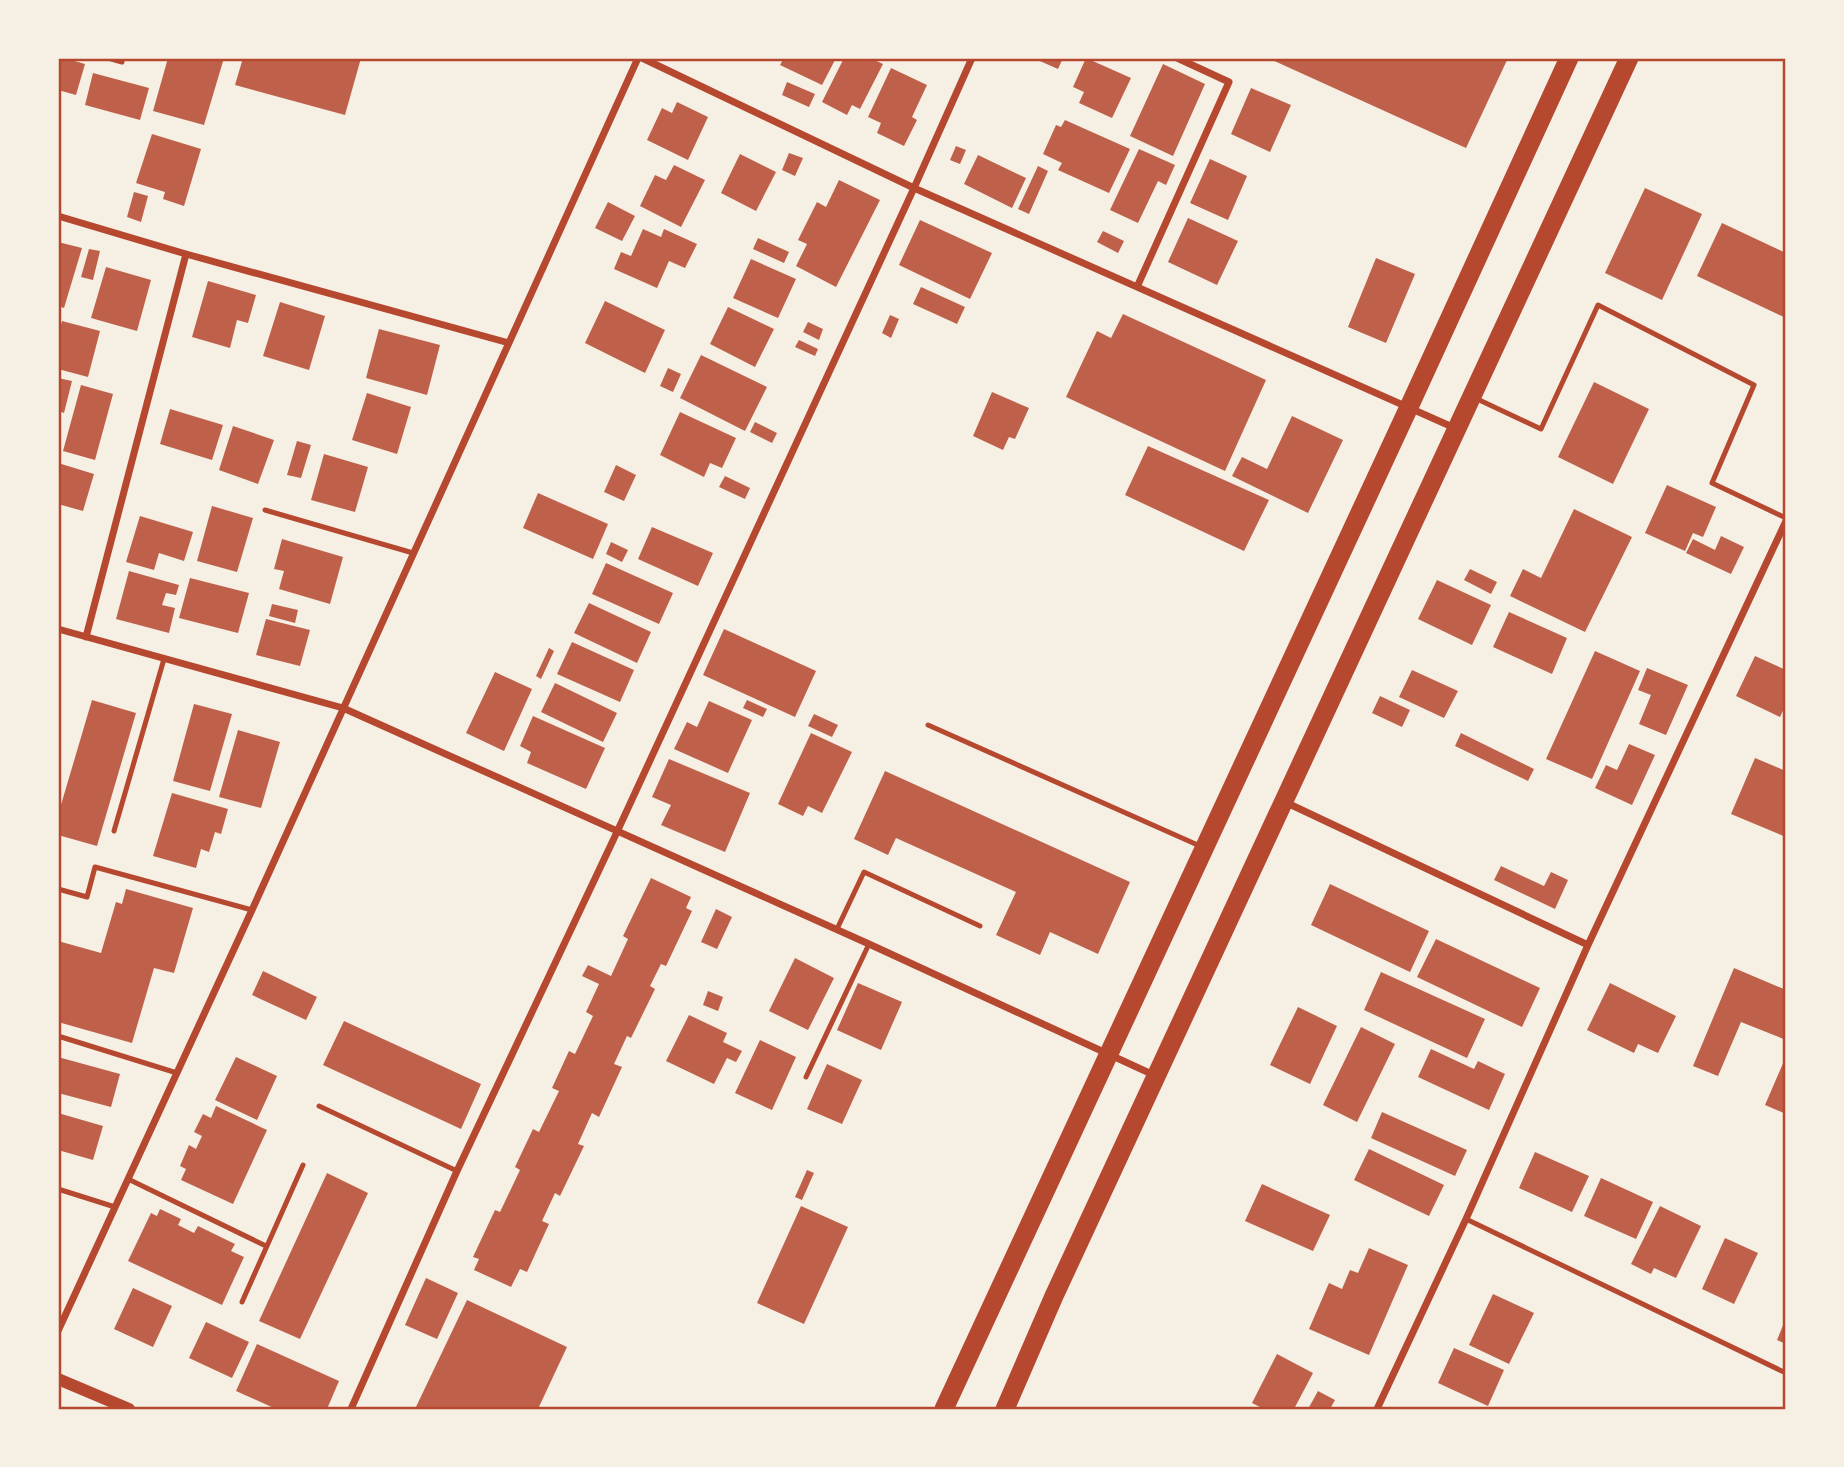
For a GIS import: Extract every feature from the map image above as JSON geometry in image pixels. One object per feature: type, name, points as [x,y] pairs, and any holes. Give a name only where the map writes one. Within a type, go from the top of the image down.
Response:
[{"type":"highway","points":[[944,1409],[1569,58]]},
{"type":"highway","points":[[1005,1409],[1054,1296],[1629,58]]},
{"type":"street","points":[[58,1331],[640,58],[914,188],[1457,429]]},
{"type":"street","points":[[351,1409],[457,1171],[617,832],[972,58]]},
{"type":"street","points":[[1137,286],[1229,82],[1177,58]]},
{"type":"street","points":[[58,216],[509,343]]},
{"type":"street","points":[[86,637],[186,254]]},
{"type":"street","points":[[1377,1409],[1466,1219],[1588,945],[1786,520]]},
{"type":"street","points":[[58,629],[343,708],[1157,1076]]},
{"type":"street","points":[[1284,802],[1588,945]]},
{"type":"street","points":[[58,1379],[129,1409]]},
{"type":"lane","points":[[108,58],[122,62]]},
{"type":"lane","points":[[1472,397],[1541,429],[1598,305],[1754,385],[1712,483],[1786,520]]},
{"type":"lane","points":[[265,510],[413,553]]},
{"type":"lane","points":[[114,831],[164,659]]},
{"type":"lane","points":[[928,725],[1204,848]]},
{"type":"lane","points":[[58,889],[87,897],[95,867],[252,910]]},
{"type":"lane","points":[[836,929],[864,872],[980,926]]},
{"type":"lane","points":[[806,1077],[869,944]]},
{"type":"lane","points":[[58,1036],[177,1073]]},
{"type":"lane","points":[[319,1106],[457,1171]]},
{"type":"lane","points":[[242,1302],[303,1166]]},
{"type":"lane","points":[[128,1179],[266,1246]]},
{"type":"lane","points":[[58,1188],[115,1207]]},
{"type":"lane","points":[[1466,1219],[1786,1373]]},
{"type":"building","points":[[58,58],[85,64],[76,95],[58,90]]},
{"type":"building","points":[[168,58],[224,58],[204,125],[153,111]]},
{"type":"building","points":[[243,58],[361,58],[345,115],[235,85]]},
{"type":"building","points":[[784,58],[836,58],[822,85],[780,65]]},
{"type":"building","points":[[844,58],[870,58],[883,64],[860,109],[852,105],[847,115],[822,102]]},
{"type":"building","points":[[1033,58],[1063,58],[1058,69]]},
{"type":"building","points":[[1086,58],[1131,78],[1112,118],[1079,103],[1084,92],[1073,87]]},
{"type":"building","points":[[1268,58],[1508,58],[1466,148]]},
{"type":"building","points":[[1163,64],[1205,84],[1173,156],[1130,136]]},
{"type":"building","points":[[891,68],[927,85],[912,117],[917,120],[904,146],[877,133],[881,123],[868,117]]},
{"type":"building","points":[[93,73],[149,88],[140,120],[85,105]]},
{"type":"building","points":[[787,82],[815,94],[809,107],[782,95]]},
{"type":"building","points":[[1251,88],[1291,105],[1270,152],[1231,134]]},
{"type":"building","points":[[677,102],[708,117],[688,160],[647,140],[662,108],[672,113]]},
{"type":"building","points":[[1065,120],[1130,149],[1109,193],[1058,170],[1062,163],[1043,154],[1056,125],[1061,127]]},
{"type":"building","points":[[152,134],[201,149],[184,206],[163,199],[165,192],[136,183]]},
{"type":"building","points":[[956,146],[966,150],[960,164],[950,160]]},
{"type":"building","points":[[1139,149],[1175,165],[1166,185],[1158,181],[1138,223],[1110,210]]},
{"type":"building","points":[[789,153],[803,158],[795,176],[782,170]]},
{"type":"building","points":[[740,154],[776,172],[756,211],[721,193]]},
{"type":"building","points":[[978,155],[1026,178],[1012,208],[964,184]]},
{"type":"building","points":[[1210,159],[1247,176],[1228,220],[1190,203]]},
{"type":"building","points":[[674,165],[705,180],[681,227],[640,206],[655,175],[666,180]]},
{"type":"building","points":[[1038,166],[1048,171],[1029,214],[1018,209]]},
{"type":"building","points":[[839,180],[880,200],[836,287],[796,266],[807,244],[798,240],[817,202],[826,207]]},
{"type":"building","points":[[1645,188],[1702,214],[1662,300],[1605,273]]},
{"type":"building","points":[[134,192],[148,196],[141,222],[127,217]]},
{"type":"building","points":[[608,202],[635,216],[622,241],[595,228]]},
{"type":"building","points":[[1188,218],[1238,241],[1217,285],[1168,262]]},
{"type":"building","points":[[920,220],[992,253],[970,299],[899,265]]},
{"type":"building","points":[[1722,223],[1786,253],[1786,318],[1697,276]]},
{"type":"building","points":[[643,229],[661,237],[664,229],[697,244],[685,268],[669,261],[657,288],[614,269],[621,252],[631,256]]},
{"type":"building","points":[[1103,231],[1124,241],[1118,253],[1097,242]]},
{"type":"building","points":[[758,238],[789,252],[784,263],[753,249]]},
{"type":"building","points":[[58,242],[82,248],[64,308],[58,306]]},
{"type":"building","points":[[89,249],[100,251],[93,280],[81,277]]},
{"type":"building","points":[[1376,258],[1415,274],[1386,343],[1348,327]]},
{"type":"building","points":[[751,259],[796,279],[778,318],[733,298]]},
{"type":"building","points":[[106,267],[151,280],[137,331],[91,318]]},
{"type":"building","points":[[208,281],[256,295],[248,323],[237,320],[230,348],[192,337]]},
{"type":"building","points":[[921,287],[965,307],[957,324],[913,304]]},
{"type":"building","points":[[605,301],[665,330],[645,373],[585,343]]},
{"type":"building","points":[[280,302],[325,316],[309,370],[263,356]]},
{"type":"building","points":[[728,307],[774,329],[755,367],[710,344]]},
{"type":"building","points":[[1123,314],[1266,380],[1225,471],[1066,397],[1097,331],[1111,338]]},
{"type":"building","points":[[890,315],[899,319],[891,338],[882,333]]},
{"type":"building","points":[[62,321],[100,331],[88,377],[58,369],[58,335]]},
{"type":"building","points":[[808,322],[823,329],[819,340],[803,332]]},
{"type":"building","points":[[379,329],[440,345],[427,395],[366,378]]},
{"type":"building","points":[[799,340],[818,349],[815,356],[795,347]]},
{"type":"building","points":[[701,355],[767,387],[745,431],[680,398]]},
{"type":"building","points":[[668,368],[681,374],[673,392],[660,386]]},
{"type":"building","points":[[58,378],[72,381],[64,413],[58,411]]},
{"type":"building","points":[[1594,382],[1649,409],[1613,484],[1558,457]]},
{"type":"building","points":[[81,385],[113,394],[95,460],[63,451]]},
{"type":"building","points":[[992,392],[1029,408],[1015,439],[1009,437],[1003,450],[973,436]]},
{"type":"building","points":[[367,393],[411,407],[397,454],[352,440]]},
{"type":"building","points":[[170,409],[223,425],[212,460],[160,444]]},
{"type":"building","points":[[680,412],[736,438],[722,468],[710,463],[704,477],[660,455]]},
{"type":"building","points":[[1292,416],[1343,440],[1308,513],[1232,476],[1242,457],[1267,469]]},
{"type":"building","points":[[755,422],[777,433],[772,443],[750,432]]},
{"type":"building","points":[[233,426],[274,440],[258,484],[219,470]]},
{"type":"building","points":[[297,441],[311,445],[301,478],[287,475]]},
{"type":"building","points":[[1148,446],[1269,500],[1244,551],[1125,495]]},
{"type":"building","points":[[324,454],[368,467],[355,512],[311,500]]},
{"type":"building","points":[[58,463],[94,474],[83,511],[58,504]]},
{"type":"building","points":[[616,465],[636,475],[624,501],[604,492]]},
{"type":"building","points":[[725,476],[750,488],[745,499],[719,487]]},
{"type":"building","points":[[1667,485],[1716,507],[1703,537],[1693,533],[1685,551],[1645,533]]},
{"type":"building","points":[[538,493],[608,524],[593,559],[523,528]]},
{"type":"building","points":[[212,506],[253,518],[237,572],[197,561]]},
{"type":"building","points":[[1574,509],[1632,537],[1585,632],[1510,596],[1523,569],[1541,578]]},
{"type":"building","points":[[140,516],[193,532],[184,561],[159,553],[154,570],[126,562]]},
{"type":"building","points":[[652,527],[713,553],[698,586],[638,559]]},
{"type":"building","points":[[1721,536],[1744,547],[1731,574],[1686,553],[1693,539],[1715,550]]},
{"type":"building","points":[[282,539],[343,557],[330,604],[279,589],[284,571],[274,569]]},
{"type":"building","points":[[611,542],[628,550],[622,562],[606,554]]},
{"type":"building","points":[[606,563],[673,593],[659,624],[592,594]]},
{"type":"building","points":[[1470,569],[1497,582],[1491,594],[1464,580]]},
{"type":"building","points":[[129,571],[179,585],[176,595],[166,593],[162,605],[175,608],[169,633],[116,619]]},
{"type":"building","points":[[190,578],[249,593],[238,633],[179,618]]},
{"type":"building","points":[[1437,580],[1491,605],[1472,645],[1418,619]]},
{"type":"building","points":[[589,603],[651,632],[637,663],[574,633]]},
{"type":"building","points":[[272,604],[298,610],[295,623],[269,616]]},
{"type":"building","points":[[1509,612],[1567,638],[1552,674],[1493,647]]},
{"type":"building","points":[[266,619],[310,630],[300,666],[256,655]]},
{"type":"building","points":[[724,629],[816,671],[795,717],[703,675]]},
{"type":"building","points":[[572,642],[634,670],[620,702],[557,674]]},
{"type":"building","points":[[549,648],[554,651],[541,679],[536,676]]},
{"type":"building","points":[[1595,651],[1640,671],[1592,779],[1546,759]]},
{"type":"building","points":[[1755,656],[1786,670],[1786,704],[1780,717],[1736,696]]},
{"type":"building","points":[[1647,668],[1688,685],[1666,735],[1639,724],[1651,695],[1638,690]]},
{"type":"building","points":[[1412,670],[1458,691],[1444,718],[1399,697]]},
{"type":"building","points":[[495,672],[532,689],[504,751],[466,733]]},
{"type":"building","points":[[555,683],[617,713],[603,742],[541,712]]},
{"type":"building","points":[[1380,696],[1410,710],[1402,727],[1372,713]]},
{"type":"building","points":[[92,700],[136,713],[97,846],[58,835],[58,815]]},
{"type":"building","points":[[747,700],[767,709],[763,717],[743,708]]},
{"type":"building","points":[[709,701],[752,720],[728,773],[674,749],[687,722],[697,727]]},
{"type":"building","points":[[194,704],[232,714],[210,791],[173,781]]},
{"type":"building","points":[[814,714],[838,725],[832,737],[808,726]]},
{"type":"building","points":[[533,716],[605,748],[586,789],[527,763],[531,752],[520,746]]},
{"type":"building","points":[[238,730],[280,742],[261,808],[219,797]]},
{"type":"building","points":[[811,733],[852,752],[822,813],[808,806],[803,816],[778,804]]},
{"type":"building","points":[[1461,733],[1534,769],[1528,781],[1455,746]]},
{"type":"building","points":[[1629,744],[1655,755],[1632,805],[1595,788],[1606,765],[1617,770]]},
{"type":"building","points":[[1755,758],[1786,771],[1786,837],[1731,814]]},
{"type":"building","points":[[669,759],[750,793],[725,852],[661,825],[671,805],[652,797]]},
{"type":"building","points":[[885,771],[1130,882],[1098,954],[1050,932],[1040,955],[996,935],[1016,892],[896,838],[888,855],[854,839]]},
{"type":"building","points":[[172,793],[228,809],[221,834],[215,832],[209,852],[201,849],[196,868],[153,856]]},
{"type":"building","points":[[1501,866],[1544,886],[1551,872],[1568,880],[1555,909],[1494,880]]},
{"type":"building","points":[[651,878],[691,897],[686,908],[692,911],[666,966],[661,964],[650,986],[655,989],[631,1038],[627,1036],[614,1064],[622,1067],[599,1117],[592,1113],[578,1144],[584,1146],[560,1196],[555,1193],[542,1221],[549,1224],[527,1272],[520,1269],[511,1287],[474,1270],[479,1259],[473,1257],[495,1210],[500,1212],[520,1170],[515,1167],[533,1129],[539,1132],[559,1091],[552,1088],[569,1051],[575,1054],[593,1016],[586,1012],[599,984],[582,976],[588,965],[611,976],[628,939],[623,936]]},
{"type":"building","points":[[1330,884],[1429,931],[1410,972],[1311,925]]},
{"type":"building","points":[[126,889],[193,908],[174,973],[154,968],[132,1043],[58,1022],[58,941],[101,953],[116,902],[122,904]]},
{"type":"building","points":[[716,909],[732,917],[717,949],[701,942]]},
{"type":"building","points":[[1436,939],[1540,988],[1522,1027],[1417,977]]},
{"type":"building","points":[[795,958],[834,978],[808,1030],[769,1011]]},
{"type":"building","points":[[1734,968],[1786,990],[1786,1040],[1741,1022],[1718,1076],[1693,1066]]},
{"type":"building","points":[[263,971],[317,997],[306,1020],[252,995]]},
{"type":"building","points":[[1381,972],[1485,1019],[1467,1058],[1364,1010]]},
{"type":"building","points":[[858,983],[902,1002],[881,1050],[837,1030]]},
{"type":"building","points":[[1610,983],[1676,1016],[1658,1053],[1638,1044],[1634,1053],[1587,1030]]},
{"type":"building","points":[[708,991],[723,997],[718,1011],[703,1005]]},
{"type":"building","points":[[1298,1007],[1337,1026],[1310,1084],[1270,1065]]},
{"type":"building","points":[[689,1015],[727,1033],[723,1042],[742,1051],[736,1062],[727,1058],[714,1084],[666,1061]]},
{"type":"building","points":[[344,1021],[481,1084],[461,1129],[323,1065]]},
{"type":"building","points":[[1361,1027],[1395,1044],[1357,1122],[1323,1105]]},
{"type":"building","points":[[760,1040],[796,1057],[772,1110],[735,1093]]},
{"type":"building","points":[[1431,1049],[1474,1069],[1478,1061],[1505,1074],[1489,1110],[1418,1077]]},
{"type":"building","points":[[58,1057],[120,1074],[111,1107],[58,1093]]},
{"type":"building","points":[[236,1057],[277,1076],[257,1120],[215,1100]]},
{"type":"building","points":[[1784,1061],[1786,1062],[1786,1114],[1765,1105]]},
{"type":"building","points":[[827,1064],[862,1080],[842,1124],[807,1109]]},
{"type":"building","points":[[216,1106],[267,1130],[233,1204],[181,1180],[186,1169],[180,1166],[189,1145],[196,1149],[202,1136],[194,1132],[203,1114],[211,1118]]},
{"type":"building","points":[[1382,1112],[1467,1150],[1455,1176],[1371,1138]]},
{"type":"building","points":[[58,1113],[103,1126],[93,1160],[58,1150]]},
{"type":"building","points":[[1369,1149],[1444,1185],[1429,1216],[1354,1180]]},
{"type":"building","points":[[1535,1152],[1589,1176],[1572,1212],[1519,1188]]},
{"type":"building","points":[[807,1170],[814,1173],[802,1200],[795,1197]]},
{"type":"building","points":[[327,1173],[368,1193],[300,1339],[259,1321]]},
{"type":"building","points":[[1601,1178],[1653,1202],[1636,1239],[1584,1216]]},
{"type":"building","points":[[1262,1184],[1330,1215],[1313,1251],[1245,1221]]},
{"type":"building","points":[[801,1206],[848,1227],[804,1324],[757,1303]]},
{"type":"building","points":[[1660,1206],[1701,1226],[1676,1278],[1654,1268],[1651,1274],[1631,1264]]},
{"type":"building","points":[[160,1209],[181,1219],[178,1225],[194,1233],[198,1226],[235,1244],[231,1251],[244,1257],[222,1305],[128,1261],[151,1213],[157,1216]]},
{"type":"building","points":[[1725,1238],[1758,1253],[1734,1304],[1702,1289]]},
{"type":"building","points":[[1369,1248],[1408,1265],[1369,1355],[1309,1329],[1329,1283],[1342,1289],[1350,1270],[1358,1273]]},
{"type":"building","points":[[426,1278],[458,1293],[437,1339],[405,1325]]},
{"type":"building","points":[[133,1288],[172,1306],[153,1347],[114,1329]]},
{"type":"building","points":[[1493,1294],[1534,1313],[1509,1364],[1469,1345]]},
{"type":"building","points":[[467,1300],[567,1347],[538,1409],[415,1409]]},
{"type":"building","points":[[1786,1318],[1786,1344],[1777,1340]]},
{"type":"building","points":[[206,1322],[249,1342],[232,1378],[189,1358]]},
{"type":"building","points":[[257,1344],[339,1381],[327,1409],[276,1409],[236,1391]]},
{"type":"building","points":[[1454,1348],[1504,1370],[1488,1406],[1438,1383]]},
{"type":"building","points":[[1277,1354],[1313,1373],[1294,1409],[1264,1409],[1252,1403]]},
{"type":"building","points":[[1318,1391],[1335,1400],[1330,1409],[1308,1409]]}]
